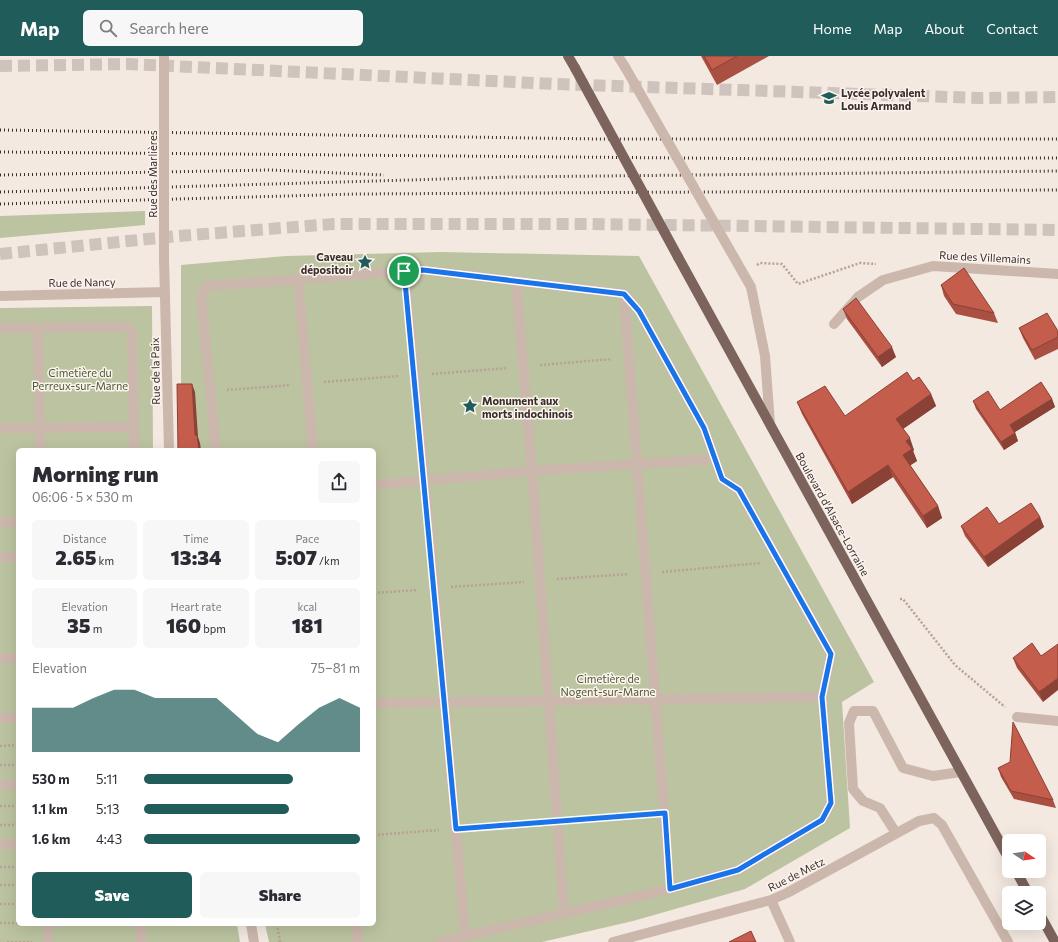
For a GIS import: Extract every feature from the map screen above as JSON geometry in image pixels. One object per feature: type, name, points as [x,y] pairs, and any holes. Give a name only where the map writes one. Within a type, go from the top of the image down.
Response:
[{"type":"main road","name":"Boulevard d'Alsace-Lorraine","points":[[568,56],[637,179],[678,257],[1002,846]]},
{"type":"main road","points":[[1046,926],[1055,942]]},
{"type":"street","name":"Rue des Marlières","points":[[164,56],[165,292]]},
{"type":"street","points":[[618,56],[751,287],[765,356],[770,424]]},
{"type":"street","name":"Rue des Villemains","points":[[834,324],[858,297],[883,280],[933,266],[1058,274]]},
{"type":"street","points":[[216,448],[201,296],[208,286],[298,278],[423,270],[624,294],[639,311],[704,428],[722,479],[739,490],[831,654],[822,697],[831,803],[822,820],[738,870],[670,889],[439,942]]},
{"type":"street","points":[[404,271],[435,588],[465,936]]},
{"type":"street","points":[[298,278],[313,448]]},
{"type":"street","points":[[516,280],[532,471],[547,701],[564,913]]},
{"type":"street","name":"Rue de Nancy","points":[[0,296],[165,292]]},
{"type":"street","name":"Rue de la Paix","points":[[165,292],[169,448]]},
{"type":"street","points":[[624,294],[670,889]]},
{"type":"street","points":[[0,328],[128,327],[132,333],[134,448]]},
{"type":"street","points":[[38,328],[40,448]]},
{"type":"street","points":[[0,428],[133,427]]},
{"type":"street","points":[[376,485],[532,471],[714,459]]},
{"type":"street","points":[[0,522],[16,522]]},
{"type":"street","points":[[0,557],[16,557]]},
{"type":"street","points":[[0,658],[16,658]]},
{"type":"street","points":[[376,703],[822,697]]},
{"type":"street","points":[[896,833],[880,808],[862,801],[853,789],[849,723],[854,711],[874,711],[903,768],[933,776],[961,772]]},
{"type":"street","points":[[1017,717],[1058,721]]},
{"type":"street","points":[[0,718],[16,718]]},
{"type":"street","points":[[0,785],[16,785]]},
{"type":"street","name":"Rue de Metz","points":[[613,942],[770,900],[788,893],[919,820],[934,818],[942,825],[1008,942]]},
{"type":"street","points":[[0,844],[16,844]]},
{"type":"street","points":[[770,900],[790,942]]},
{"type":"street","points":[[48,926],[48,942]]},
{"type":"street","points":[[140,926],[140,942]]},
{"type":"street","points":[[250,926],[254,942]]},
{"type":"street","points":[[356,926],[358,942]]},
{"type":"path","points":[[760,263],[782,264],[798,284],[860,263],[880,264]]},
{"type":"path","points":[[376,593],[758,564],[776,556]]},
{"type":"path","points":[[900,599],[903,599],[954,665],[1017,717]]},
{"type":"path","points":[[0,746],[16,745]]},
{"type":"path","points":[[0,765],[16,765]]},
{"type":"path","points":[[0,806],[16,806]]},
{"type":"path","points":[[376,835],[665,813]]},
{"type":"path","points":[[0,825],[16,825]]},
{"type":"path","points":[[0,867],[16,867]]},
{"type":"path","points":[[0,885],[16,885]]},
{"type":"path","points":[[0,904],[16,904]]},
{"type":"path","points":[[0,923],[16,923]]},
{"type":"path","points":[[277,926],[280,942]]},
{"type":"path","points":[[7,942],[48,942]]},
{"type":"green space","points":[[145,211],[145,225],[0,238],[0,216]]},
{"type":"green space","name":"Cimetière de Nogent-sur-Marne","points":[[441,252],[639,256],[874,682],[842,702],[850,828],[745,889],[633,921],[542,942],[269,942],[265,926],[376,926],[376,448],[181,448],[181,265],[286,256]]},
{"type":"green space","name":"Cimetière du Perreux-sur-Marne","points":[[152,306],[153,448],[16,448],[16,926],[237,926],[240,942],[0,942],[0,308]]},
{"type":"building","points":[[704,56],[737,56],[712,70]]},
{"type":"building","points":[[964,268],[994,313],[953,304],[941,285]]},
{"type":"building","points":[[856,298],[892,347],[878,357],[843,309]]},
{"type":"building","points":[[1047,313],[1058,331],[1058,337],[1032,350],[1019,328]]},
{"type":"building","points":[[907,372],[913,381],[919,377],[931,394],[896,419],[910,438],[906,441],[912,449],[903,455],[938,506],[923,516],[888,465],[848,492],[797,402],[825,386],[845,416]]},
{"type":"building","points":[[1041,382],[1052,399],[1010,425],[1015,433],[1001,442],[973,401],[988,391],[1000,410]]},
{"type":"building","points":[[177,384],[192,384],[195,435],[197,435],[199,448],[178,448]]},
{"type":"building","points":[[1031,503],[1040,517],[984,557],[961,526],[987,507],[999,524]]},
{"type":"building","points":[[1032,643],[1041,656],[1058,644],[1058,678],[1039,692],[1013,658]]},
{"type":"building","points":[[1013,722],[1053,800],[1011,791],[998,768],[1010,762]]},
{"type":"building","points":[[751,931],[756,942],[729,942]]},
{"type":"tunnel","points":[[0,66],[129,64],[556,84],[981,98],[1058,97]]},
{"type":"tunnel","points":[[0,254],[178,236],[334,224],[591,224],[1058,230]]},
{"type":"railway","points":[[0,130],[599,139],[1058,139]]},
{"type":"railway","points":[[0,152],[794,159],[1058,158]]},
{"type":"railway","points":[[0,175],[270,170],[384,175]]},
{"type":"railway","points":[[0,192],[511,177],[1058,171]]},
{"type":"railway","points":[[0,204],[357,194],[1058,190]]},
{"type":"place","name":"Lycée polyvalent Louis Armand","points":[[829,98]]},
{"type":"place","name":"Caveau dépositoir","points":[[365,262]]},
{"type":"place","name":"Monument aux morts indochinois","points":[[470,406]]},
{"type":"route","points":[[423,270],[624,294],[639,311],[704,428],[722,479],[739,490],[831,654],[822,697],[831,803],[822,820],[738,870],[670,889],[665,813],[456,829],[435,588],[404,271],[423,270]]}]
